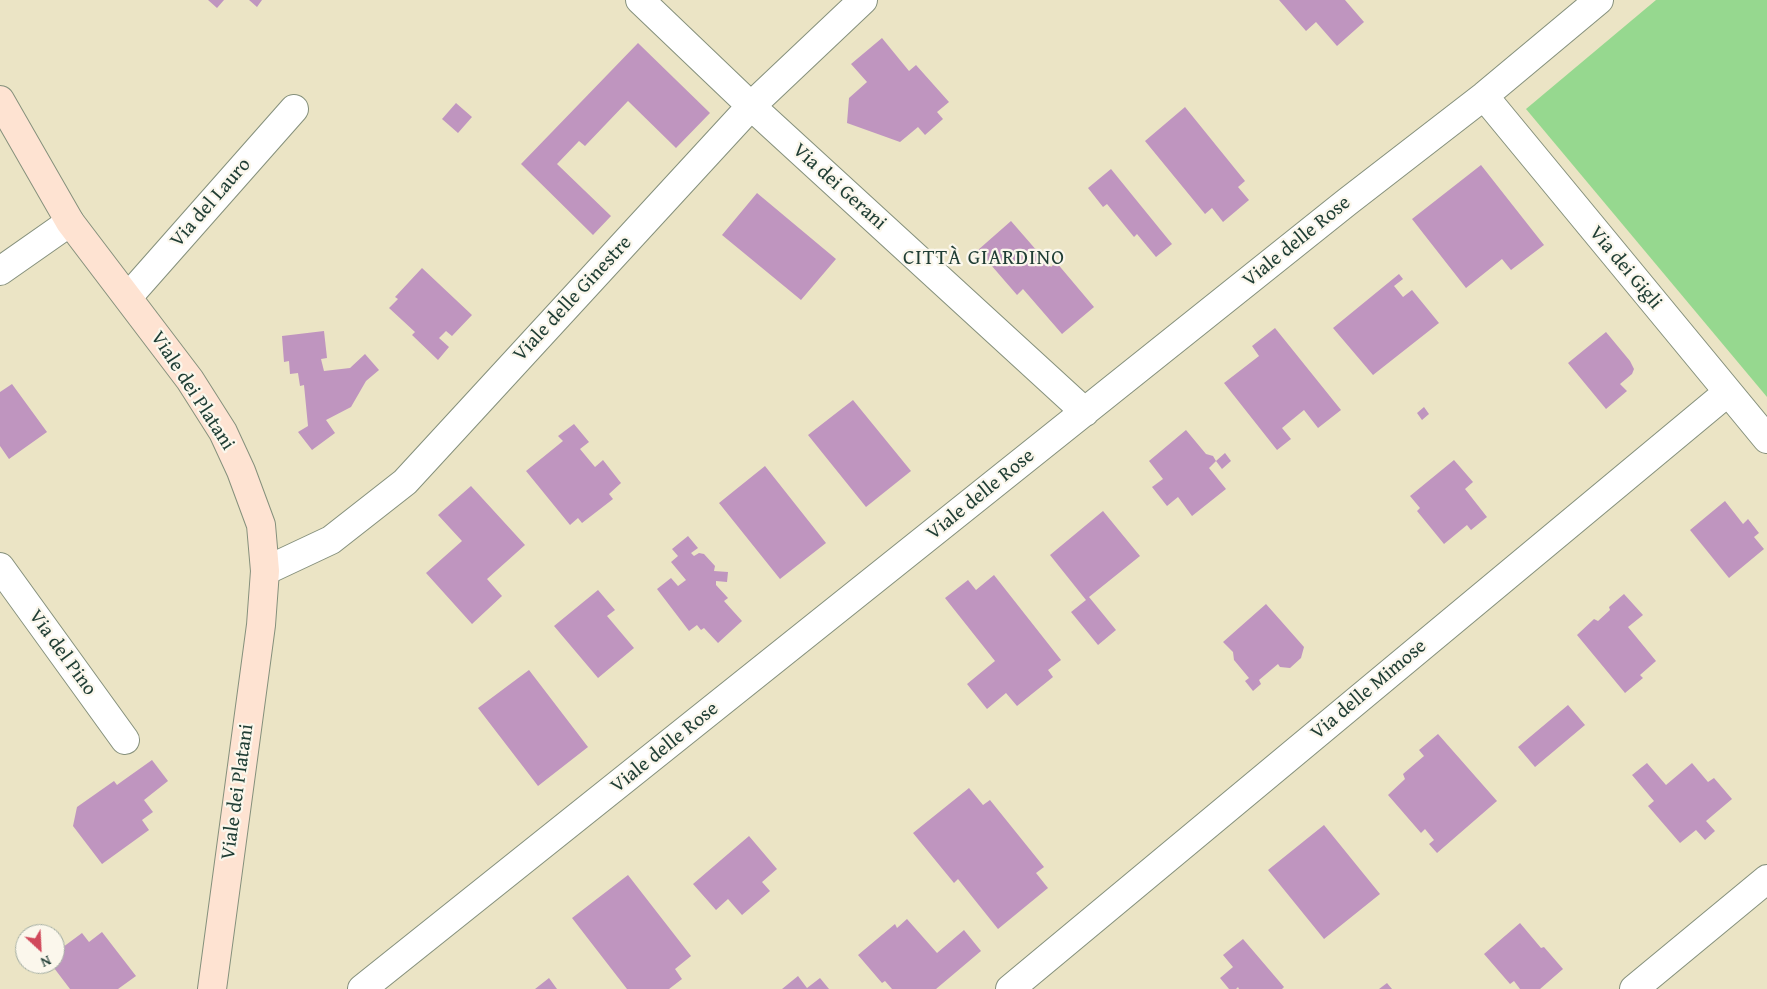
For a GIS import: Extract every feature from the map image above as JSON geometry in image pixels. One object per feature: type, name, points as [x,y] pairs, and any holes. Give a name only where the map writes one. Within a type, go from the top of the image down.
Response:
[{"type":"main road","name":"Viale dei Platani","points":[[0,100],[70,222],[190,380],[223,432],[261,525],[264,571],[261,624],[212,989]]},
{"type":"street","name":"Via dei Gerani","points":[[640,0],[750,106],[1085,412]]},
{"type":"street","name":"Viale delle Ginestre","points":[[264,571],[331,540],[405,482],[750,106],[863,0]]},
{"type":"street","name":"Viale delle Rose","points":[[362,989],[1340,208],[1484,96],[1599,0]]},
{"type":"street","name":"Via dei Gigli","points":[[1484,96],[1767,438]]},
{"type":"street","name":"Via del Lauro","points":[[128,297],[294,109]]},
{"type":"street","points":[[0,271],[70,222]]},
{"type":"street","name":"Via delle Mimose","points":[[1010,989],[1728,392]]},
{"type":"street","name":"Via del Pino","points":[[0,567],[125,740]]},
{"type":"street","points":[[1634,989],[1767,879]]},
{"type":"green space","points":[[1656,0],[1767,0],[1767,397],[1526,109]]},
{"type":"building","points":[[208,0],[224,0],[217,8]]},
{"type":"building","points":[[249,0],[262,0],[257,7]]},
{"type":"building","points":[[1279,0],[1345,0],[1364,22],[1337,46],[1316,22],[1306,31]]},
{"type":"building","points":[[882,38],[909,71],[916,65],[949,102],[937,112],[943,119],[925,135],[918,127],[900,142],[847,123],[849,98],[867,82],[851,64]]},
{"type":"building","points":[[638,43],[710,113],[676,148],[628,101],[585,146],[579,141],[557,164],[611,216],[593,235],[521,164]]},
{"type":"building","points":[[456,103],[472,117],[458,133],[442,119]]},
{"type":"building","points":[[1185,107],[1245,181],[1238,187],[1249,200],[1223,222],[1212,208],[1205,214],[1145,141]]},
{"type":"building","points":[[1481,165],[1544,245],[1511,270],[1502,259],[1466,288],[1412,219]]},
{"type":"building","points":[[1111,169],[1172,244],[1156,257],[1137,234],[1134,237],[1107,204],[1103,207],[1088,188]]},
{"type":"building","points":[[757,193],[836,259],[801,300],[722,235]]},
{"type":"building","points":[[1011,221],[1051,267],[1056,262],[1094,307],[1062,334],[1023,289],[1017,295],[978,250]]},
{"type":"building","points":[[422,268],[472,315],[452,336],[446,331],[439,338],[449,347],[438,360],[412,335],[415,332],[389,308],[398,299],[395,297]]},
{"type":"building","points":[[1399,274],[1403,279],[1394,286],[1403,297],[1412,290],[1439,323],[1373,375],[1333,328]]},
{"type":"building","points":[[1275,328],[1341,410],[1318,428],[1304,410],[1282,428],[1291,439],[1277,450],[1224,383],[1259,356],[1252,346]]},
{"type":"building","points":[[324,331],[327,358],[321,359],[324,371],[350,368],[365,354],[379,370],[366,381],[351,407],[326,420],[335,433],[312,450],[298,432],[308,426],[304,385],[300,386],[298,373],[290,374],[289,361],[284,362],[282,336]]},
{"type":"building","points":[[1606,332],[1630,361],[1634,369],[1632,374],[1620,384],[1627,391],[1606,409],[1568,363]]},
{"type":"building","points":[[12,384],[47,432],[9,459],[0,446],[0,392]]},
{"type":"building","points":[[853,400],[911,471],[866,507],[808,435]]},
{"type":"building","points":[[1424,407],[1429,414],[1422,420],[1417,413]]},
{"type":"building","points":[[574,424],[589,442],[580,449],[595,467],[603,460],[621,483],[609,494],[613,499],[582,523],[578,518],[570,525],[526,471],[563,441],[558,436]]},
{"type":"building","points":[[1186,430],[1206,454],[1213,456],[1216,461],[1209,468],[1226,489],[1192,516],[1178,497],[1167,506],[1152,487],[1163,479],[1149,461]]},
{"type":"building","points":[[1225,453],[1231,461],[1222,469],[1216,461]]},
{"type":"building","points":[[1454,460],[1473,482],[1465,489],[1487,517],[1471,530],[1467,525],[1444,544],[1417,511],[1420,508],[1410,496]]},
{"type":"building","points":[[765,466],[826,543],[780,579],[719,503]]},
{"type":"building","points":[[471,486],[525,545],[487,579],[502,596],[472,624],[426,573],[462,541],[438,515]]},
{"type":"building","points":[[1725,501],[1743,524],[1748,519],[1759,533],[1754,537],[1764,549],[1729,578],[1690,530]]},
{"type":"building","points":[[1103,511],[1140,556],[1089,597],[1116,630],[1098,645],[1071,612],[1086,600],[1050,555]]},
{"type":"building","points":[[688,536],[698,548],[691,553],[694,556],[699,553],[704,554],[715,566],[714,571],[728,572],[727,582],[716,581],[716,585],[728,598],[724,601],[742,621],[718,643],[704,628],[701,630],[697,625],[689,631],[657,589],[671,578],[678,586],[686,580],[671,562],[678,556],[672,549]]},
{"type":"building","points":[[994,575],[1061,660],[1048,670],[1053,677],[1017,706],[1006,693],[987,709],[967,684],[995,661],[945,598],[968,580],[976,590]]},
{"type":"building","points":[[598,590],[615,610],[607,616],[634,648],[598,678],[554,626]]},
{"type":"building","points":[[1624,594],[1643,615],[1628,627],[1656,661],[1640,675],[1643,678],[1625,693],[1577,635],[1594,619],[1598,621],[1610,610],[1609,607]]},
{"type":"building","points":[[1266,604],[1304,647],[1301,658],[1290,668],[1280,667],[1278,664],[1259,680],[1261,684],[1253,691],[1245,681],[1249,678],[1234,660],[1233,652],[1223,642]]},
{"type":"building","points":[[529,670],[588,747],[538,786],[478,708]]},
{"type":"building","points":[[1568,705],[1585,725],[1535,767],[1518,747]]},
{"type":"building","points":[[1438,734],[1497,801],[1437,853],[1429,844],[1434,840],[1425,829],[1421,833],[1388,795],[1405,779],[1403,774],[1424,756],[1419,750]]},
{"type":"building","points":[[152,760],[168,781],[144,800],[153,812],[142,820],[149,830],[102,864],[73,826],[77,807],[114,781],[117,785]]},
{"type":"building","points":[[1647,763],[1666,785],[1692,763],[1708,782],[1714,778],[1732,799],[1706,821],[1715,831],[1705,840],[1696,830],[1680,843],[1648,806],[1654,801],[1632,775]]},
{"type":"building","points":[[969,788],[983,805],[990,800],[1044,867],[1036,873],[1048,888],[998,929],[958,879],[954,883],[913,833]]},
{"type":"building","points":[[1324,825],[1380,894],[1324,939],[1268,870]]},
{"type":"building","points":[[749,836],[777,869],[762,882],[770,891],[742,915],[728,899],[716,910],[693,884]]},
{"type":"building","points":[[628,875],[691,956],[675,969],[682,979],[669,989],[627,989],[572,918]]},
{"type":"building","points":[[907,919],[937,953],[964,930],[981,951],[936,989],[892,989],[885,981],[882,983],[858,955],[895,924],[897,928]]},
{"type":"building","points":[[1520,923],[1541,948],[1544,947],[1563,969],[1540,989],[1520,989],[1514,981],[1510,984],[1484,954]]},
{"type":"building","points":[[102,932],[136,976],[118,989],[70,989],[59,974],[65,974],[65,946],[82,933],[89,942]]},
{"type":"building","points":[[1243,939],[1284,987],[1282,989],[1239,989],[1238,987],[1236,989],[1229,989],[1220,978],[1233,967],[1223,955]]},
{"type":"building","points":[[798,976],[807,988],[820,978],[829,989],[782,989]]},
{"type":"building","points":[[549,978],[557,989],[535,989]]},
{"type":"building","points":[[1387,983],[1392,989],[1379,989]]},
{"type":"district","name":"CITTÀ GIARDINO","points":[[984,259]]}]
